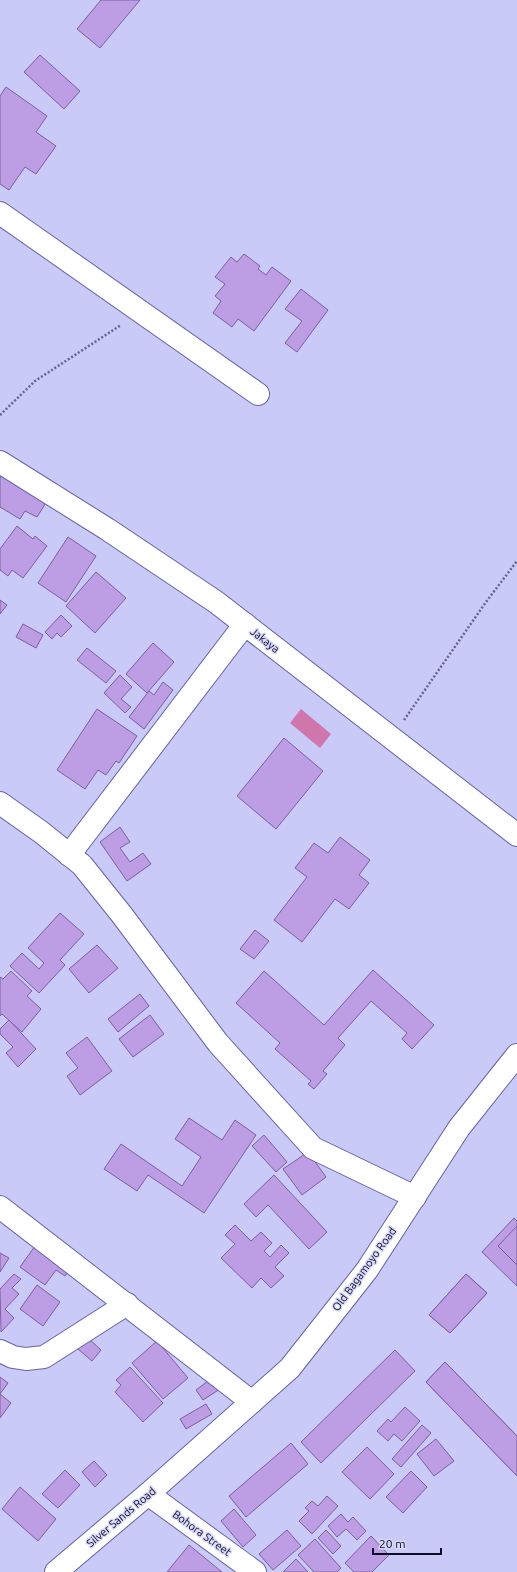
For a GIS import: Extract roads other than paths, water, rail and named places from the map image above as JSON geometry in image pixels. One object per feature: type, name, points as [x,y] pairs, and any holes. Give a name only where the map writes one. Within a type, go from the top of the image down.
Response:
[{"type":"street","points":[[0,213],[258,394]]},
{"type":"street","name":"Jakaya","points":[[0,462],[216,602],[517,835]]},
{"type":"street","points":[[69,855],[245,624]]},
{"type":"street","points":[[0,803],[41,832],[82,865],[122,915],[218,1043],[313,1148],[415,1196]]},
{"type":"street","name":"Old Bagamoyo Road","points":[[186,1461],[290,1368],[367,1270],[459,1128],[517,1055]]},
{"type":"street","points":[[0,1207],[252,1402]]},
{"type":"street","points":[[0,1351],[13,1357],[26,1359],[44,1357],[127,1304]]},
{"type":"street","name":"Silver Sands Road","points":[[56,1572],[186,1461]]},
{"type":"street","name":"Bohora Street","points":[[148,1494],[255,1572]]}]
